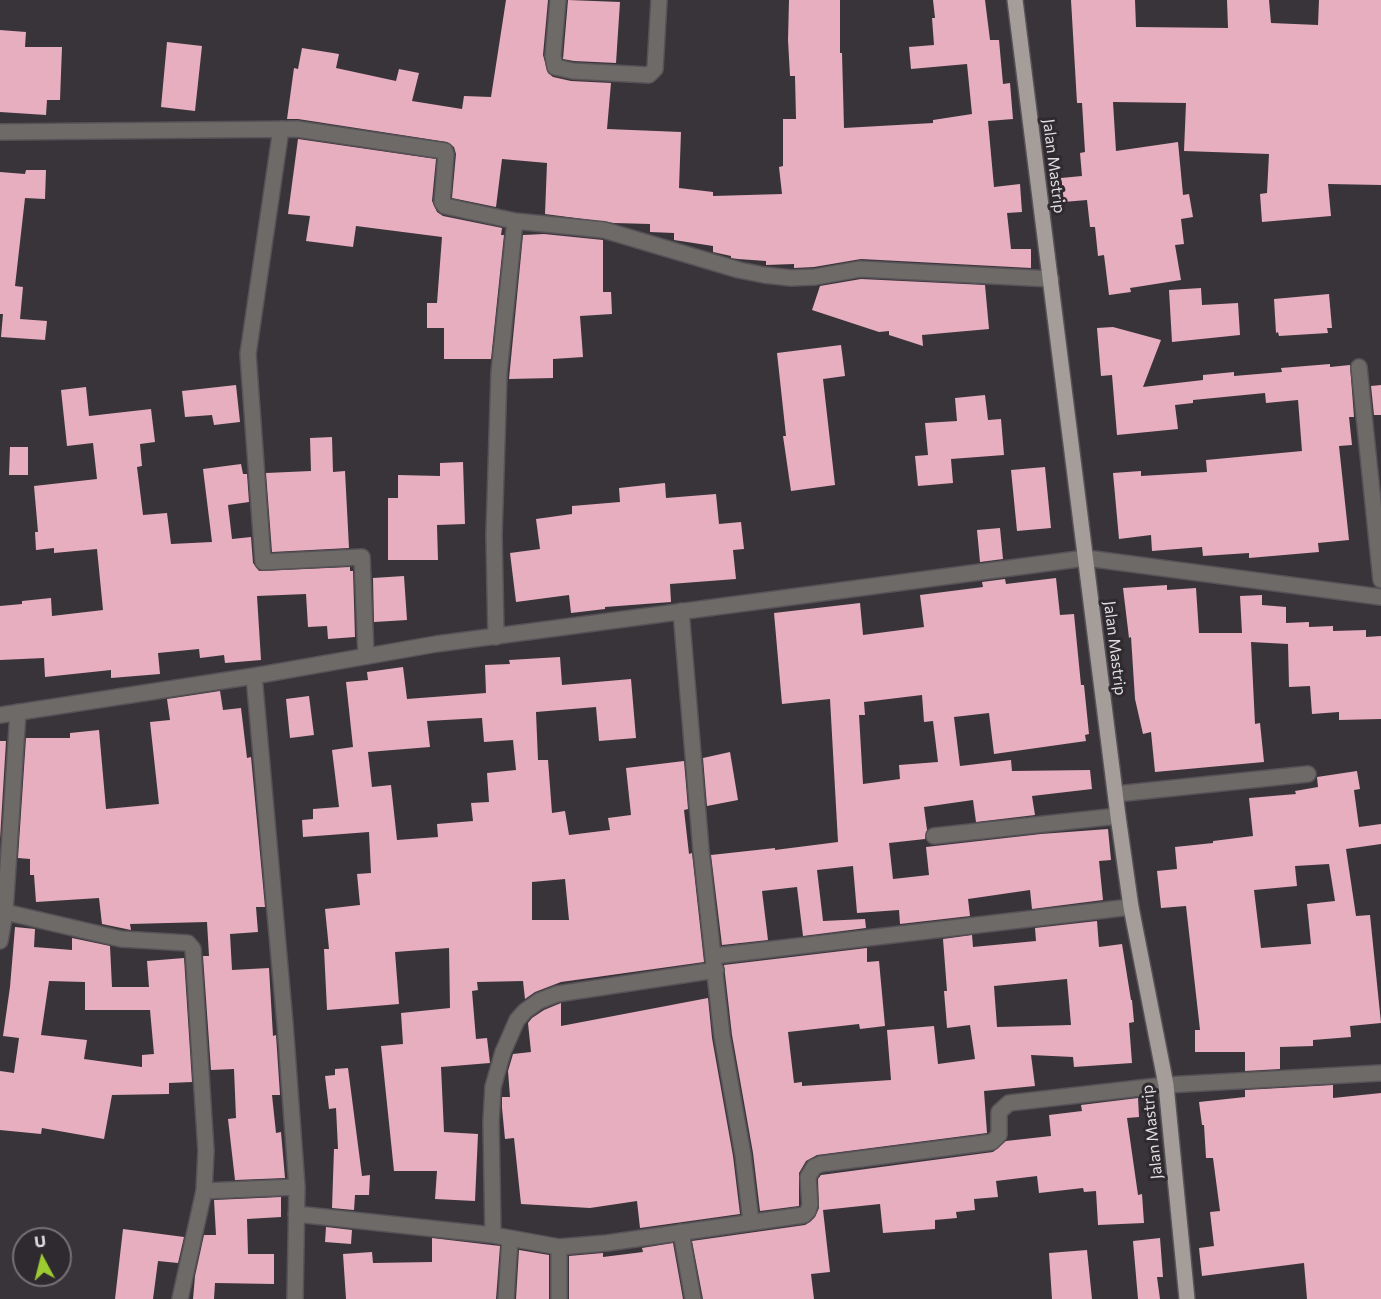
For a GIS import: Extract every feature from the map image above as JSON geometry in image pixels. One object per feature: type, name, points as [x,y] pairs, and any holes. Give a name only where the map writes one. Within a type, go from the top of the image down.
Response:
[{"type":"main road","name":"Jalan Mastrip","points":[[1015,0],[1118,816],[1131,908],[1166,1085],[1187,1299]]},
{"type":"street","points":[[558,0],[553,56],[555,66],[573,71],[649,75],[656,69],[659,0]]},
{"type":"street","points":[[281,129],[248,354],[263,562],[362,557],[366,656]]},
{"type":"street","points":[[0,132],[297,129],[445,151],[442,202],[445,206],[515,221],[604,230],[740,270],[791,278],[815,277],[860,269],[1051,279]]},
{"type":"street","points":[[496,637],[494,535],[500,373],[515,221]]},
{"type":"street","points":[[1359,367],[1381,580]]},
{"type":"street","points":[[0,715],[496,637],[1086,558],[1381,597]]},
{"type":"street","points":[[681,611],[701,850],[722,1036],[743,1155],[751,1222]]},
{"type":"street","points":[[254,676],[297,1187],[295,1299]]},
{"type":"street","points":[[0,941],[5,912],[18,712]]},
{"type":"street","points":[[1116,795],[1308,774]]},
{"type":"street","points":[[933,836],[1118,816]]},
{"type":"street","points":[[493,1235],[492,1087],[503,1052],[517,1020],[539,1001],[556,994],[715,963],[1131,908]]},
{"type":"street","points":[[5,912],[120,939],[191,945],[194,960],[205,1139],[204,1191],[180,1299]]},
{"type":"street","points":[[296,1214],[493,1235],[558,1247],[578,1247],[804,1215],[810,1205],[808,1177],[814,1167],[821,1164],[987,1143],[997,1139],[999,1112],[1009,1103],[1166,1085],[1381,1073]]},
{"type":"street","points":[[204,1191],[297,1187]]},
{"type":"street","points":[[681,1232],[693,1299]]},
{"type":"street","points":[[506,1299],[510,1239]]},
{"type":"street","points":[[558,1247],[560,1299]]},
{"type":"building","points":[[506,0],[548,0],[543,55],[548,73],[553,77],[571,81],[611,83],[607,129],[681,132],[679,188],[713,192],[713,196],[782,194],[779,167],[783,166],[783,119],[796,119],[795,76],[790,76],[789,0],[840,0],[844,128],[933,123],[933,120],[972,114],[967,64],[911,69],[909,47],[934,45],[933,0],[985,0],[990,40],[999,40],[1003,84],[1010,83],[1013,119],[988,121],[994,187],[1020,184],[1022,212],[1007,213],[1011,249],[1031,249],[1031,268],[861,259],[794,268],[794,264],[766,265],[766,261],[731,258],[731,256],[713,252],[713,246],[674,240],[674,233],[650,232],[650,224],[614,223],[545,214],[547,163],[502,159],[496,207],[452,198],[456,154],[454,147],[447,142],[287,119],[294,68],[298,69],[302,48],[339,54],[336,68],[396,81],[399,69],[419,73],[412,101],[462,109],[464,96],[491,97]]},
{"type":"building","points":[[568,0],[620,2],[616,63],[563,59]]},
{"type":"building","points":[[1071,0],[1135,0],[1136,27],[1228,28],[1227,0],[1269,0],[1271,23],[1318,25],[1319,0],[1381,0],[1381,185],[1328,184],[1331,216],[1262,222],[1260,194],[1267,193],[1269,154],[1184,151],[1186,103],[1113,102],[1116,151],[1178,142],[1183,195],[1189,194],[1193,217],[1181,219],[1184,244],[1175,245],[1181,280],[1130,288],[1131,292],[1109,295],[1104,255],[1098,256],[1095,227],[1090,227],[1087,200],[1063,202],[1061,178],[1082,176],[1080,153],[1085,152],[1082,103],[1077,103]]},
{"type":"building","points":[[0,30],[26,32],[25,47],[62,47],[60,100],[47,100],[46,115],[0,112]]},
{"type":"building","points":[[167,42],[202,46],[195,111],[161,107]]},
{"type":"building","points":[[298,139],[436,159],[432,201],[437,212],[443,216],[502,228],[501,235],[504,235],[491,359],[444,359],[444,328],[427,328],[427,303],[437,303],[442,237],[356,226],[353,247],[306,241],[310,216],[288,214]]},
{"type":"building","points":[[26,170],[46,170],[45,199],[25,198],[15,286],[23,287],[20,319],[47,321],[45,340],[1,337],[3,314],[0,314],[0,172],[25,174]]},
{"type":"building","points":[[544,234],[603,240],[603,292],[611,292],[612,314],[580,316],[583,357],[553,359],[553,378],[509,379],[523,235]]},
{"type":"building","points":[[861,279],[985,285],[989,329],[922,335],[923,346],[889,335],[889,331],[879,332],[812,310],[820,286]]},
{"type":"building","points":[[1201,288],[1202,305],[1238,303],[1240,335],[1172,342],[1169,290]]},
{"type":"building","points":[[1329,294],[1332,328],[1327,328],[1328,333],[1279,336],[1278,332],[1276,333],[1274,299]]},
{"type":"building","points":[[1113,327],[1161,340],[1143,387],[1203,380],[1203,375],[1234,372],[1234,376],[1282,372],[1281,368],[1330,364],[1330,367],[1350,365],[1354,417],[1349,417],[1352,445],[1339,446],[1349,540],[1318,543],[1319,552],[1249,558],[1249,553],[1203,556],[1202,547],[1152,551],[1151,535],[1119,539],[1113,473],[1141,471],[1141,476],[1207,472],[1206,460],[1302,451],[1298,400],[1266,403],[1265,393],[1193,400],[1193,403],[1175,405],[1178,429],[1117,435],[1112,375],[1101,376],[1097,328]]},
{"type":"building","points":[[841,345],[845,376],[823,379],[835,485],[791,491],[783,436],[786,436],[777,353]]},
{"type":"building","points":[[236,385],[240,422],[214,425],[212,415],[185,417],[182,391]]},
{"type":"building","points":[[1381,385],[1381,415],[1374,415],[1371,386]]},
{"type":"building","points":[[86,387],[89,416],[151,409],[155,442],[140,444],[142,466],[137,467],[143,515],[167,513],[171,544],[212,542],[203,469],[241,464],[243,474],[247,474],[249,502],[228,505],[232,539],[251,537],[253,563],[259,571],[350,567],[350,571],[353,571],[355,637],[328,639],[327,626],[308,627],[306,594],[257,596],[261,660],[225,663],[224,655],[200,658],[199,649],[158,653],[160,674],[111,678],[111,670],[45,677],[44,658],[0,660],[0,606],[51,598],[52,616],[103,610],[97,549],[54,553],[54,548],[36,550],[35,532],[38,532],[34,486],[97,479],[93,443],[67,446],[61,390]]},
{"type":"building","points":[[985,395],[988,420],[1001,419],[1004,455],[951,459],[953,483],[918,486],[915,456],[928,455],[925,423],[957,421],[955,398]]},
{"type":"building","points":[[332,437],[333,472],[345,471],[349,548],[272,552],[266,473],[311,471],[310,438]]},
{"type":"building","points":[[10,447],[28,447],[28,475],[9,475]]},
{"type":"building","points":[[463,462],[465,524],[437,525],[438,560],[388,560],[388,498],[398,498],[398,475],[440,476],[440,463]]},
{"type":"building","points":[[1045,467],[1051,528],[1017,531],[1011,470]]},
{"type":"building","points":[[665,483],[666,498],[716,494],[719,524],[741,522],[744,549],[733,550],[736,579],[670,584],[671,602],[605,607],[605,609],[571,613],[569,595],[516,602],[510,553],[540,549],[536,519],[572,514],[572,506],[620,502],[619,488]]},
{"type":"building","points":[[1000,528],[1003,559],[980,562],[977,530]]},
{"type":"building","points":[[404,576],[407,620],[374,622],[373,578]]},
{"type":"building","points":[[1056,578],[1060,615],[1074,614],[1081,685],[1084,685],[1089,734],[1085,735],[1086,741],[994,754],[989,713],[954,717],[960,766],[1011,760],[1012,771],[1090,770],[1092,789],[1032,796],[1035,815],[976,822],[973,800],[924,807],[927,830],[925,839],[889,843],[893,879],[929,875],[926,847],[1108,829],[1111,860],[1099,861],[1103,900],[1032,909],[1030,890],[968,899],[970,916],[900,924],[899,910],[857,913],[853,866],[817,870],[823,921],[865,919],[866,928],[803,936],[797,887],[762,891],[768,940],[722,945],[711,855],[838,842],[830,699],[782,704],[774,613],[860,603],[863,635],[924,627],[920,595],[983,587],[982,582],[1005,579],[1006,584]],"holes":[[[922,695],[924,722],[933,721],[938,762],[899,765],[900,779],[863,784],[859,715],[865,715],[864,702]]]},
{"type":"building","points":[[1167,585],[1167,590],[1196,588],[1199,633],[1242,633],[1240,596],[1262,595],[1262,605],[1286,607],[1286,623],[1309,622],[1309,627],[1333,626],[1333,631],[1366,630],[1366,637],[1381,636],[1381,719],[1339,720],[1339,712],[1312,714],[1310,686],[1289,687],[1288,644],[1251,642],[1255,724],[1260,723],[1264,762],[1155,772],[1151,732],[1143,734],[1135,699],[1131,637],[1129,638],[1123,588]]},
{"type":"building","points":[[560,657],[562,685],[631,679],[636,738],[599,741],[596,707],[536,712],[538,760],[548,760],[552,813],[565,811],[569,835],[610,830],[608,818],[631,815],[626,768],[684,761],[688,809],[684,810],[689,854],[692,853],[704,962],[561,982],[535,992],[525,999],[523,981],[477,982],[478,990],[472,991],[476,1039],[487,1038],[490,1063],[441,1067],[444,1132],[478,1134],[475,1201],[435,1199],[437,1171],[394,1171],[381,1046],[403,1044],[401,1013],[450,1008],[449,948],[395,952],[399,1004],[327,1010],[324,949],[329,949],[325,909],[360,905],[357,874],[371,873],[369,832],[303,837],[302,820],[313,819],[313,809],[339,807],[332,750],[353,747],[346,682],[368,680],[367,672],[403,667],[407,699],[486,693],[485,665],[510,664],[509,660]],"holes":[[[482,718],[484,742],[513,740],[516,770],[487,773],[489,802],[471,803],[473,821],[437,824],[438,837],[397,840],[391,785],[372,787],[368,752],[430,747],[427,721]],[[565,879],[569,920],[532,920],[532,882]]]},
{"type":"building","points":[[220,691],[223,710],[241,708],[247,758],[251,757],[265,907],[256,907],[258,932],[230,934],[232,970],[269,968],[273,1036],[276,1035],[280,1095],[272,1095],[276,1133],[281,1132],[285,1178],[235,1180],[228,1119],[236,1118],[234,1069],[211,1070],[203,956],[209,956],[207,922],[130,924],[131,930],[102,924],[99,898],[36,902],[34,875],[30,875],[30,859],[18,858],[26,738],[70,738],[70,733],[99,730],[106,809],[159,804],[150,722],[170,720],[167,699]]},
{"type":"building","points":[[309,696],[314,735],[290,738],[286,699]]},
{"type":"building","points":[[0,741],[6,741],[0,839]]},
{"type":"building","points":[[730,752],[738,800],[707,806],[703,758]]},
{"type":"building","points":[[1357,771],[1360,789],[1354,790],[1359,827],[1381,824],[1381,844],[1346,849],[1356,916],[1370,915],[1381,1023],[1350,1026],[1351,1037],[1313,1040],[1313,1046],[1280,1047],[1280,1069],[1245,1071],[1245,1052],[1195,1052],[1195,1030],[1200,1030],[1186,906],[1161,908],[1157,871],[1177,869],[1175,847],[1253,836],[1249,798],[1296,794],[1295,791],[1318,787],[1317,777]],"holes":[[[1329,864],[1335,901],[1307,904],[1311,944],[1261,948],[1254,890],[1297,886],[1295,866]]]},
{"type":"building","points":[[1097,921],[1099,947],[1122,944],[1134,1022],[1129,1023],[1132,1063],[1074,1067],[1073,1057],[1031,1055],[1035,1086],[984,1091],[987,1133],[817,1155],[806,1161],[799,1173],[799,1206],[760,1211],[753,1153],[732,1035],[724,965],[867,948],[867,962],[879,961],[885,1026],[860,1029],[859,1024],[788,1032],[794,1083],[802,1082],[802,1086],[891,1080],[887,1030],[934,1026],[938,1064],[975,1059],[970,1025],[947,1028],[943,939],[972,935],[973,947],[1036,941],[1035,928]],"holes":[[[1067,979],[1071,1025],[997,1027],[994,986]]]},
{"type":"building","points":[[15,927],[35,929],[34,947],[72,950],[72,938],[110,946],[112,987],[149,987],[147,961],[184,958],[192,1082],[169,1083],[169,1094],[112,1095],[104,1139],[42,1128],[41,1134],[0,1130],[0,1071],[14,1073],[19,1038],[3,1036]],"holes":[[[49,981],[85,982],[85,1010],[150,1010],[154,1054],[142,1055],[142,1067],[84,1059],[87,1040],[41,1035]]]},
{"type":"building","points":[[708,998],[712,1038],[733,1156],[740,1214],[640,1228],[637,1201],[590,1208],[521,1204],[514,1138],[505,1139],[502,1097],[510,1097],[508,1071],[513,1054],[531,1052],[528,1023],[532,1018],[561,1003],[561,1026]]},
{"type":"building","points":[[348,1068],[362,1176],[370,1175],[369,1195],[355,1195],[354,1210],[332,1208],[334,1149],[338,1149],[336,1108],[329,1109],[325,1076],[335,1075],[335,1069]]},
{"type":"building","points":[[1333,1085],[1333,1098],[1381,1093],[1381,1299],[1307,1299],[1304,1263],[1202,1276],[1199,1248],[1214,1246],[1210,1212],[1220,1211],[1213,1158],[1206,1158],[1204,1125],[1202,1125],[1199,1102],[1245,1097],[1245,1090]]},
{"type":"building","points":[[1138,1098],[1139,1117],[1127,1118],[1138,1195],[1142,1194],[1144,1223],[1098,1225],[1096,1191],[1084,1192],[1083,1188],[1039,1193],[1037,1176],[996,1181],[998,1197],[974,1199],[975,1210],[956,1212],[957,1218],[935,1220],[935,1229],[883,1233],[880,1204],[823,1210],[830,1272],[811,1274],[814,1299],[703,1299],[692,1241],[805,1225],[815,1217],[819,1208],[818,1179],[821,1175],[993,1152],[1006,1141],[1051,1136],[1049,1115],[1082,1111],[1081,1105]]},
{"type":"building","points":[[281,1197],[281,1217],[247,1219],[248,1254],[274,1254],[274,1284],[215,1283],[214,1299],[193,1299],[195,1276],[204,1235],[216,1235],[214,1200]]},
{"type":"building","points":[[326,1227],[352,1230],[351,1244],[325,1242]]},
{"type":"building","points":[[123,1229],[184,1237],[178,1263],[158,1261],[153,1299],[115,1299]]},
{"type":"building","points":[[432,1238],[500,1246],[496,1299],[346,1299],[343,1254],[372,1252],[373,1263],[432,1262]]},
{"type":"building","points":[[1160,1238],[1163,1277],[1157,1277],[1160,1299],[1138,1299],[1133,1241]]},
{"type":"building","points":[[673,1243],[683,1299],[569,1299],[569,1256],[603,1253],[603,1257],[643,1252],[642,1248]]},
{"type":"building","points":[[519,1250],[549,1255],[549,1299],[516,1299]]},
{"type":"building","points":[[1087,1250],[1092,1299],[1052,1299],[1049,1253]]}]
